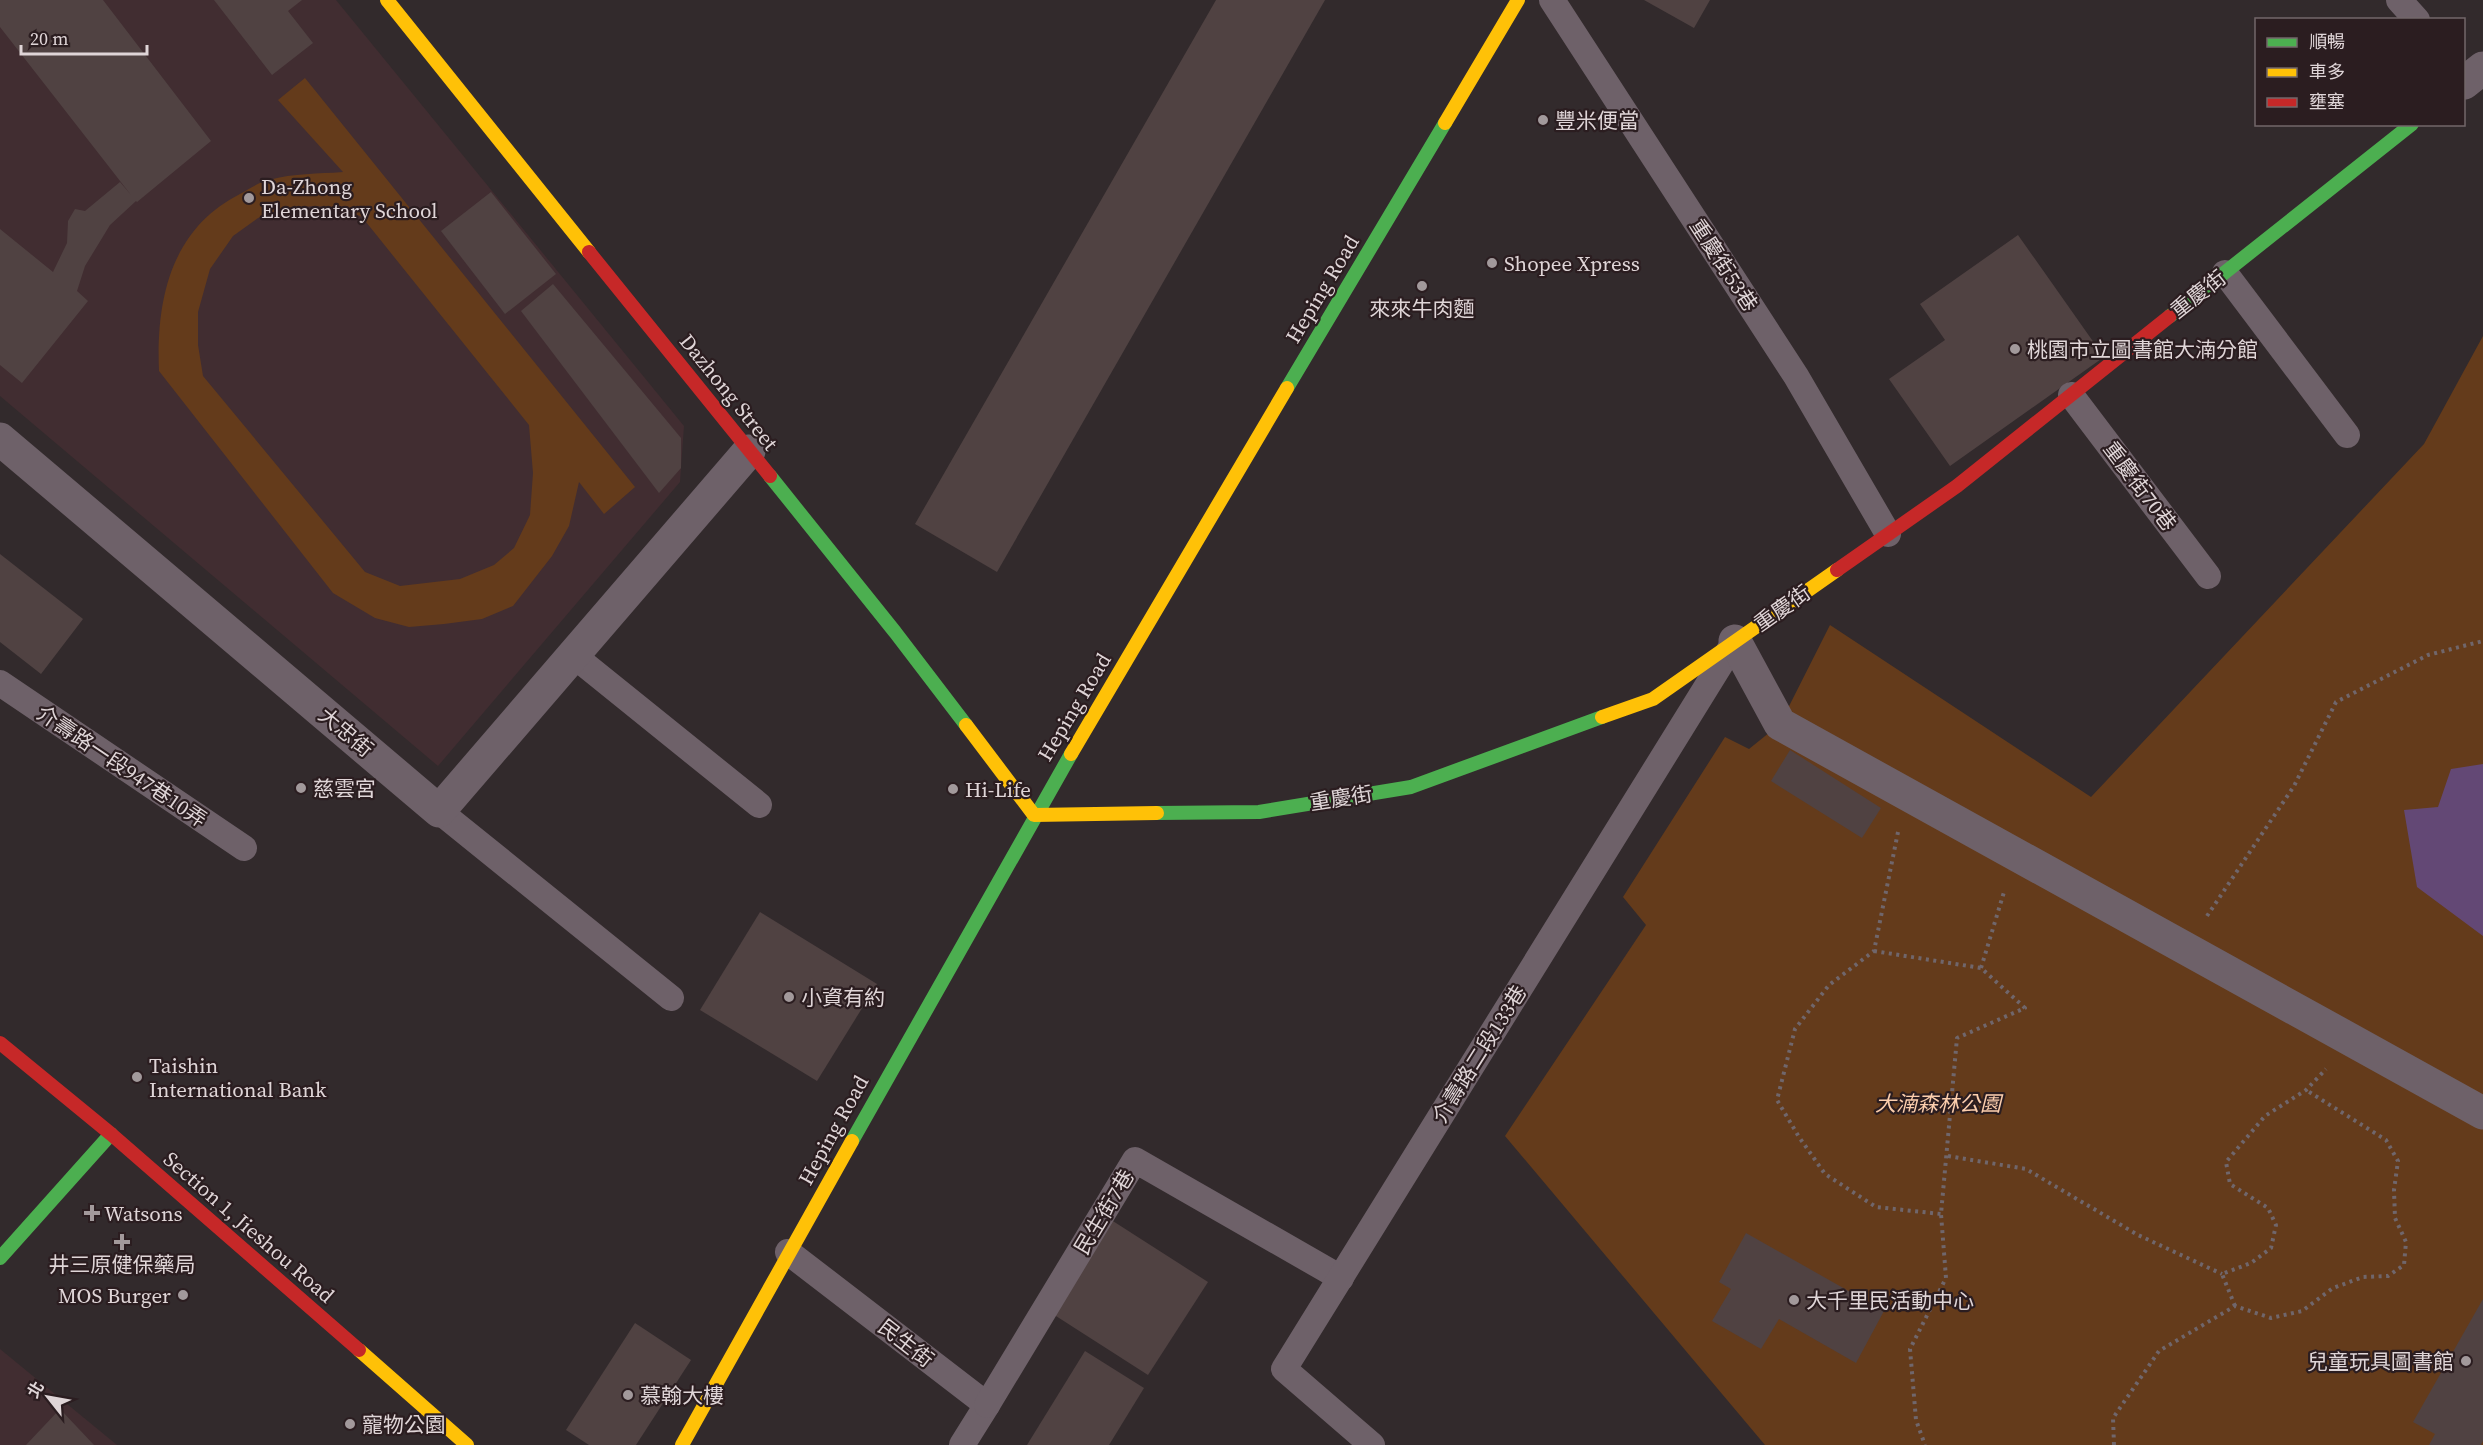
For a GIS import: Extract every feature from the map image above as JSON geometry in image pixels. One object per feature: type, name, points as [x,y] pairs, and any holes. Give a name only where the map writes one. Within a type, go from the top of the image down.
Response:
[{"type":"street","name":"Dazhong Street","points":[[387,0],[895,632],[1034,815]]},
{"type":"street","name":"Heping Road","points":[[682,1445],[1034,815],[1518,0]]},
{"type":"street","name":"重慶街","points":[[1034,815],[1259,812],[1411,787],[1653,699],[1957,486],[2409,126]]},
{"type":"street","name":"大忠街","points":[[0,439],[439,811]]},
{"type":"street","points":[[439,811],[749,451]]},
{"type":"street","points":[[1735,641],[1780,724],[2483,1113]]},
{"type":"street","name":"Section 1, Jieshou Road","points":[[0,1043],[111,1134],[467,1445]]},
{"type":"street","points":[[0,1258],[111,1134]]},
{"type":"lane","name":"重慶街53巷","points":[[1552,0],[1796,376],[1888,534]]},
{"type":"lane","points":[[2399,0],[2415,18]]},
{"type":"lane","points":[[2225,273],[2347,435]]},
{"type":"lane","name":"重慶街70巷","points":[[2071,395],[2208,576]]},
{"type":"lane","name":"介壽路二段133巷","points":[[1372,1445],[1284,1369],[1735,641]]},
{"type":"lane","points":[[573,655],[759,805]]},
{"type":"lane","name":"介壽路一段947巷10弄","points":[[0,683],[243,849]]},
{"type":"lane","points":[[439,811],[671,998]]},
{"type":"lane","name":"民生街7巷","points":[[987,1404],[1135,1160],[1341,1278]]},
{"type":"lane","name":"民生街","points":[[788,1252],[987,1404]]},
{"type":"lane","points":[[962,1445],[987,1404]]},
{"type":"path","points":[[2185,948],[2294,786],[2336,702],[2428,655],[2483,641]]},
{"type":"path","points":[[1905,793],[1874,951],[1829,985],[1795,1029],[1777,1100],[1799,1137],[1825,1173],[1876,1207],[1941,1214]]},
{"type":"path","points":[[1981,968],[2015,854]]},
{"type":"path","points":[[1874,951],[1981,968],[2025,1008],[1958,1038],[1941,1214],[1946,1278],[1910,1349],[1916,1420],[1925,1445]]},
{"type":"path","points":[[2222,1274],[2251,1263],[2271,1248],[2276,1226],[2268,1208],[2230,1184],[2226,1162],[2265,1116],[2306,1090],[2353,1041]]},
{"type":"path","points":[[2114,1445],[2113,1418],[2158,1351],[2235,1306],[2271,1318],[2302,1311],[2333,1288],[2363,1277],[2388,1276],[2404,1265],[2406,1242],[2395,1218],[2394,1190],[2398,1161],[2386,1140],[2306,1090]]},
{"type":"path","points":[[1948,1156],[2026,1169],[2138,1235],[2222,1274],[2235,1306]]},
{"type":"shaded area","name":"Da-Zhong Elementary School","points":[[0,0],[336,0],[684,426],[680,482],[438,766],[0,396]]},
{"type":"shaded area","points":[[2483,764],[2483,936],[2417,887],[2404,810],[2438,807],[2451,769]]},
{"type":"shaded area","points":[[0,1349],[117,1445],[0,1445]]},
{"type":"green space","points":[[305,78],[635,487],[604,514],[579,482],[569,526],[552,556],[513,606],[482,619],[409,627],[375,618],[333,593],[159,371],[161,318],[165,293],[172,269],[183,246],[198,226],[217,209],[262,182],[288,176],[343,172],[278,100]],"holes":[[[314,206],[341,208],[362,217],[529,425],[533,473],[530,515],[514,548],[494,565],[460,579],[400,586],[365,572],[203,376],[198,345],[198,312],[210,269],[233,236],[258,218],[285,209]]]},
{"type":"green space","name":"大湳森林公園","points":[[2483,336],[2483,1445],[1765,1445],[1505,1136],[1646,925],[1623,897],[1725,737],[1749,749],[1780,724],[1830,625],[2091,797],[2424,444]]},
{"type":"building","points":[[0,0],[103,0],[211,141],[136,201],[110,225],[85,266],[77,291],[88,301],[22,383],[0,365],[0,229],[53,272],[67,243],[68,221],[75,209],[85,211],[120,182],[131,195],[0,27]]},
{"type":"building","points":[[214,0],[302,0],[288,11],[313,43],[272,75]]},
{"type":"building","points":[[1216,0],[1325,0],[997,572],[915,524]]},
{"type":"building","points":[[1644,0],[1710,0],[1694,28]]},
{"type":"building","points":[[491,192],[556,274],[505,314],[441,231]]},
{"type":"building","name":"桃園市立圖書館大湳分館","points":[[2018,235],[2104,357],[1950,466],[1889,379],[1945,340],[1920,304]]},
{"type":"building","points":[[553,284],[681,438],[681,468],[659,493],[521,311]]},
{"type":"building","points":[[0,554],[83,619],[41,674],[0,642]]},
{"type":"building","points":[[1790,750],[1881,808],[1862,838],[1771,781]]},
{"type":"building","name":"小資有約","points":[[760,912],[877,984],[817,1081],[700,1010]]},
{"type":"building","points":[[1105,1216],[1208,1282],[1148,1375],[1045,1309]]},
{"type":"building","name":"大千里民活動中心","points":[[1746,1233],[1884,1311],[1856,1363],[1779,1319],[1761,1349],[1712,1321],[1731,1289],[1719,1282]]},
{"type":"building","name":"兒童玩具圖書館","points":[[2483,1299],[2483,1441],[2481,1445],[2429,1445],[2435,1434],[2413,1422]]},
{"type":"building","name":"慕翰大樓","points":[[635,1323],[691,1360],[636,1445],[589,1445],[566,1430]]},
{"type":"building","points":[[1085,1351],[1144,1388],[1109,1445],[1027,1445]]},
{"type":"building","points":[[60,1409],[94,1445],[26,1445]]},
{"type":"traffic: fast","points":[[1287,388],[1445,123]]},
{"type":"traffic: fast","points":[[2170,316],[2409,126]]},
{"type":"traffic: fast","points":[[770,476],[966,725]]},
{"type":"traffic: fast","points":[[1157,813],[1259,812],[1411,787],[1602,717]]},
{"type":"traffic: fast","points":[[852,1141],[1071,754]]},
{"type":"traffic: fast","points":[[0,1258],[111,1134]]},
{"type":"traffic: slow","points":[[387,0],[589,252]]},
{"type":"traffic: slow","points":[[1445,123],[1518,0]]},
{"type":"traffic: slow","points":[[1071,754],[1287,388]]},
{"type":"traffic: slow","points":[[1602,717],[1653,699],[1837,570]]},
{"type":"traffic: slow","points":[[966,725],[1034,815],[1157,813]]},
{"type":"traffic: slow","points":[[682,1445],[852,1141]]},
{"type":"traffic: slow","points":[[359,1350],[467,1445]]},
{"type":"traffic: jam","points":[[589,252],[770,476]]},
{"type":"traffic: jam","points":[[1837,570],[1957,486],[2170,316]]},
{"type":"traffic: jam","points":[[0,1043],[111,1134],[359,1350]]},
{"type":"place","name":"豐米便當","points":[[1543,120]]},
{"type":"place","name":"Da-Zhong Elementary School","points":[[249,198]]},
{"type":"place","name":"Shopee Xpress","points":[[1492,263]]},
{"type":"place","name":"來來牛肉麵","points":[[1422,286]]},
{"type":"place","name":"桃園市立圖書館大湳分館","points":[[2015,349]]},
{"type":"place","name":"慈雲宮","points":[[301,788]]},
{"type":"place","name":"Hi-Life","points":[[953,789]]},
{"type":"place","name":"小資有約","points":[[789,997]]},
{"type":"place","name":"Taishin International Bank","points":[[137,1077]]},
{"type":"place","name":"Watsons","points":[[92,1213]]},
{"type":"place","name":"井三原健保藥局","points":[[122,1242]]},
{"type":"place","name":"MOS Burger","points":[[183,1295]]},
{"type":"place","name":"大千里民活動中心","points":[[1794,1300]]},
{"type":"place","name":"兒童玩具圖書館","points":[[2466,1361]]},
{"type":"place","name":"慕翰大樓","points":[[628,1395]]},
{"type":"place","name":"寵物公園","points":[[350,1424]]}]
